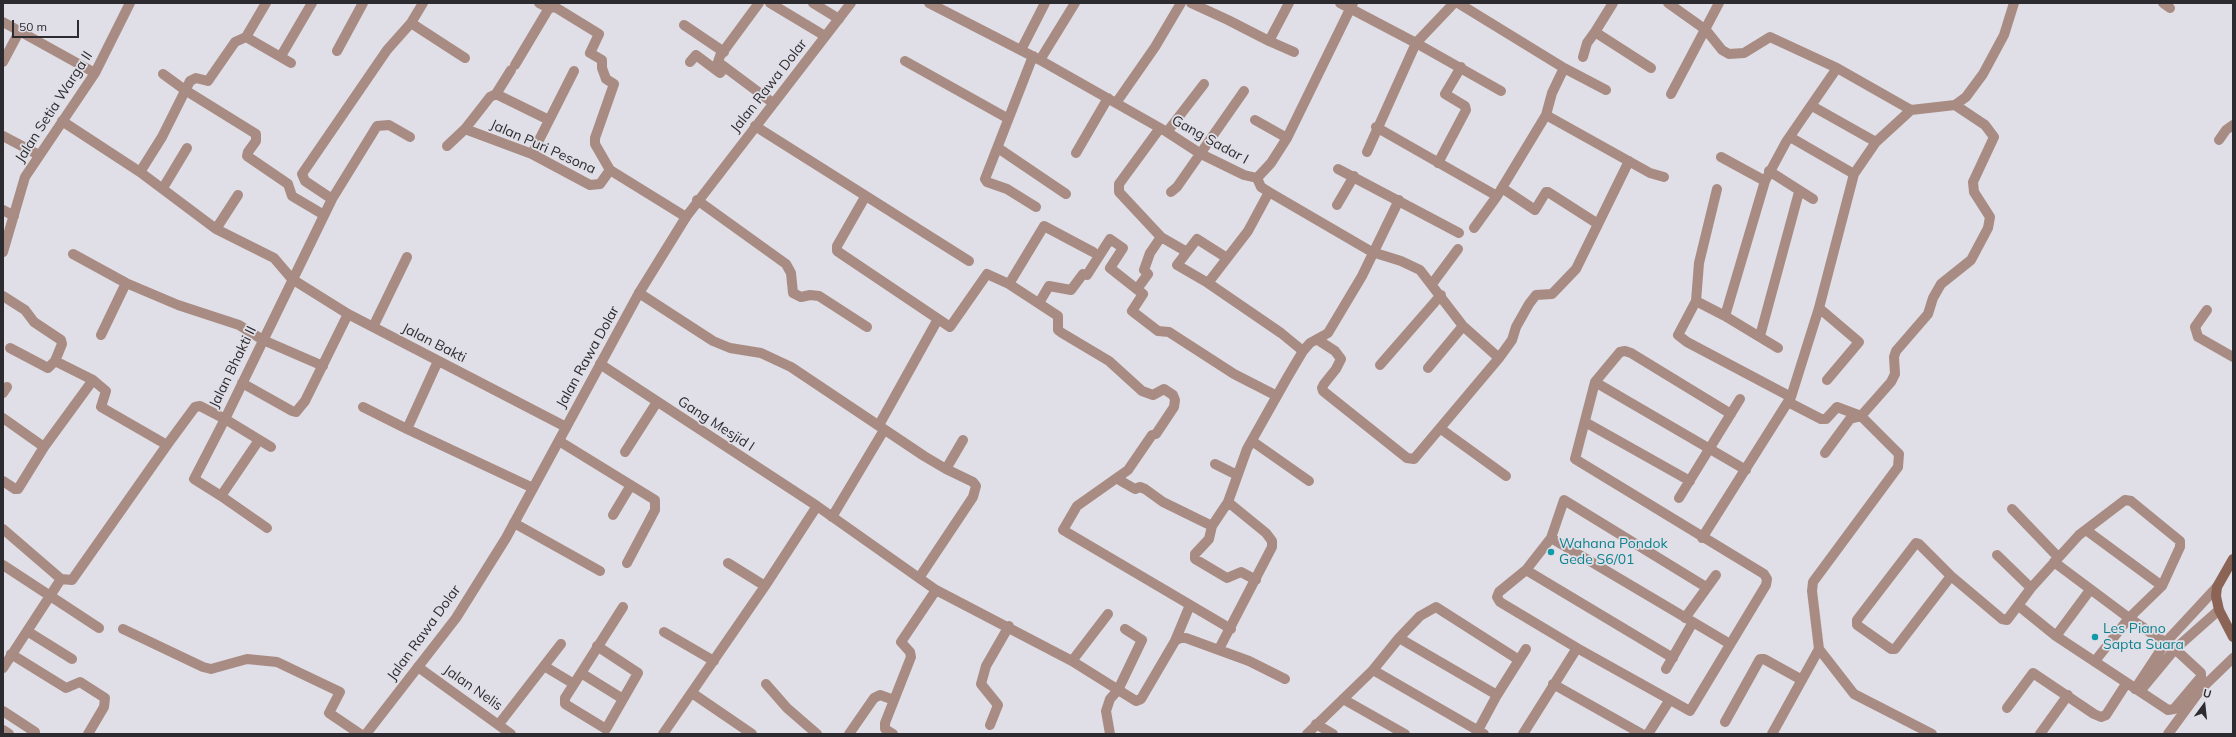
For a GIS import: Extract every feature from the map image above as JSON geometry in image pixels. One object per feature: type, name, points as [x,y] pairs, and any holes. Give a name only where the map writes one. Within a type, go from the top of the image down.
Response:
[{"type":"main road","points":[[2233,559],[2217,587],[2216,596],[2219,610],[2233,638]]},
{"type":"street","name":"Jalan Setia Warga II","points":[[3,252],[25,177],[95,73],[130,3]]},
{"type":"street","points":[[140,172],[162,137],[190,81],[194,78],[208,81],[235,42],[246,37],[266,3]]},
{"type":"street","points":[[282,56],[312,3]]},
{"type":"street","points":[[337,51],[363,3]]},
{"type":"street","points":[[332,199],[304,182],[302,174],[387,50],[411,23],[422,3]]},
{"type":"street","points":[[539,3],[555,7],[599,34],[590,53],[602,60],[602,68],[606,79],[614,84],[595,138],[595,144],[610,170]]},
{"type":"street","points":[[759,3],[718,62],[773,103]]},
{"type":"street","points":[[770,3],[825,36]]},
{"type":"street","points":[[813,3],[839,19]]},
{"type":"street","name":"Gang Sadar I","points":[[929,3],[1037,58],[1164,130],[1201,154],[1244,175],[1257,178],[1270,163],[1287,138],[1352,6]]},
{"type":"street","points":[[1020,50],[1045,3]]},
{"type":"street","points":[[1036,207],[1012,192],[987,182],[985,179],[998,148],[1007,118],[1037,58],[1075,3]]},
{"type":"street","points":[[1076,153],[1112,101],[1155,47],[1180,3]]},
{"type":"street","points":[[1191,3],[1294,52]]},
{"type":"street","points":[[1269,41],[1289,3]]},
{"type":"street","points":[[1340,3],[1352,6],[1501,91]]},
{"type":"street","points":[[1367,152],[1376,127],[1416,43],[1454,3]]},
{"type":"street","points":[[1458,3],[1564,68],[1606,90]]},
{"type":"street","points":[[1583,57],[1587,43],[1613,3]]},
{"type":"street","points":[[1668,3],[1706,30],[1722,50],[1734,55],[1744,53],[1774,39],[1837,68],[1910,110],[1955,105],[1966,97],[1983,74],[2004,35],[2014,3]]},
{"type":"street","points":[[1671,94],[1719,3]]},
{"type":"street","name":"Jalan Rawa Dolar","points":[[366,734],[456,618],[514,523],[639,293],[697,200],[839,19],[847,4]]},
{"type":"street","points":[[447,146],[465,129],[485,103],[496,94],[555,7]]},
{"type":"street","points":[[3,22],[95,73]]},
{"type":"street","points":[[411,23],[464,58]]},
{"type":"street","points":[[684,25],[724,52]]},
{"type":"street","points":[[3,62],[19,32]]},
{"type":"street","points":[[1595,32],[1651,68]]},
{"type":"street","points":[[246,37],[282,56],[291,63]]},
{"type":"street","points":[[690,62],[696,54],[720,73],[725,67]]},
{"type":"street","points":[[905,61],[1007,118]]},
{"type":"street","points":[[1438,163],[1466,110],[1465,106],[1445,94],[1461,67]]},
{"type":"street","points":[[1474,228],[1499,192],[1546,115],[1552,93],[1564,68]]},
{"type":"street","points":[[1725,316],[1769,171],[1790,137],[1837,68]]},
{"type":"street","points":[[532,154],[574,71]]},
{"type":"street","points":[[163,74],[185,90],[256,134],[256,142],[248,152],[247,156],[288,184],[292,196],[324,215]]},
{"type":"street","points":[[1187,252],[1161,237],[1121,195],[1118,189],[1164,130],[1204,84]]},
{"type":"street","points":[[1171,192],[1178,187],[1244,91]]},
{"type":"street","points":[[496,94],[549,120]]},
{"type":"street","points":[[1825,453],[1850,419],[1861,416],[1891,382],[1895,374],[1894,357],[1896,351],[1928,314],[1933,298],[1941,284],[1970,260],[1988,228],[1990,217],[1974,192],[1973,182],[1994,137],[1985,125],[1955,105]]},
{"type":"street","points":[[1812,106],[1876,142]]},
{"type":"street","points":[[1702,538],[1746,470],[1789,399],[1819,308],[1854,174],[1876,142],[1910,110]]},
{"type":"street","points":[[1546,115],[1650,173],[1664,177]]},
{"type":"street","points":[[1255,120],[1287,138]]},
{"type":"street","name":"Jalan Bakti","points":[[62,121],[163,188],[216,229],[264,252],[278,263],[292,279],[348,314],[566,427]]},
{"type":"street","name":"Jalan Bhakti II","points":[[167,444],[195,407],[200,406],[225,420],[332,199],[377,126],[384,124],[389,125],[410,137]]},
{"type":"street","points":[[2219,140],[2226,130],[2233,125]]},
{"type":"street","points":[[755,126],[865,197],[969,261]]},
{"type":"street","points":[[1376,127],[1438,163],[1535,210],[1546,192],[1548,192],[1598,224]]},
{"type":"street","name":"Jalan Puri Pesona","points":[[465,129],[532,154],[590,185],[600,184],[610,170],[686,217]]},
{"type":"street","points":[[3,136],[39,155]]},
{"type":"street","points":[[1790,137],[1854,174]]},
{"type":"street","points":[[163,188],[187,148]]},
{"type":"street","points":[[998,148],[1066,194]]},
{"type":"street","points":[[1721,157],[1765,181]]},
{"type":"street","points":[[1318,340],[1335,351],[1341,359],[1322,389],[1407,458],[1414,459],[1441,429],[1499,358],[1512,340],[1516,327],[1536,295],[1552,294],[1576,269],[1629,161]]},
{"type":"street","points":[[1338,169],[1354,176],[1459,233]]},
{"type":"street","points":[[1769,171],[1799,192],[1813,199]]},
{"type":"street","points":[[1337,205],[1354,176]]},
{"type":"street","points":[[1257,178],[1261,186],[1269,192],[1372,252],[1401,261],[1420,270],[1441,295],[1463,326],[1499,358]]},
{"type":"street","points":[[1718,189],[1699,263],[1696,301],[1679,332],[1680,337],[1789,399],[1821,419],[1826,419],[1837,407],[1861,416],[1899,454],[1900,461],[1895,473],[1812,582],[1812,591],[1819,649],[1854,694],[1932,734]]},
{"type":"street","points":[[1208,283],[1248,231],[1269,192]]},
{"type":"street","points":[[1760,336],[1799,192]]},
{"type":"street","points":[[216,229],[238,195]]},
{"type":"street","points":[[865,197],[837,246],[837,251],[950,328],[987,274],[1009,284],[1058,316],[1058,330],[1109,361],[1142,391],[1153,395],[1164,389],[1174,397],[1174,407],[1156,434],[1152,436],[1128,470],[1077,506],[1063,530],[1231,629]]},
{"type":"street","points":[[697,200],[786,264],[791,273],[793,293],[801,296],[819,296],[867,327]]},
{"type":"street","points":[[1256,580],[1241,572],[1227,578],[1195,558],[1195,554],[1208,539],[1212,526],[1228,502],[1237,475],[1252,441],[1277,396],[1303,351],[1310,343],[1318,340],[1328,333],[1362,276],[1372,252],[1399,200]]},
{"type":"street","points":[[3,210],[14,216]]},
{"type":"street","points":[[1009,284],[1044,226],[1093,252]]},
{"type":"street","points":[[1137,288],[1148,274],[1144,270],[1150,252],[1161,237]]},
{"type":"street","points":[[1039,304],[1049,286],[1071,290],[1083,274],[1087,275],[1110,238],[1123,248],[1110,268],[1143,294],[1132,311],[1158,331],[1169,332],[1227,370],[1277,396]]},
{"type":"street","points":[[1227,258],[1197,239],[1177,265],[1208,283],[1276,329],[1303,351]]},
{"type":"street","points":[[1432,284],[1458,249]]},
{"type":"street","points":[[72,254],[126,283],[178,305],[239,325],[263,340],[323,366]]},
{"type":"street","points":[[373,327],[407,257]]},
{"type":"street","points":[[100,335],[126,283]]},
{"type":"street","points":[[639,293],[713,341],[730,348],[747,350],[776,359],[946,469],[973,482],[975,491],[919,578]]},
{"type":"street","points":[[1380,365],[1441,295]]},
{"type":"street","points":[[3,296],[26,310],[34,322],[61,340],[62,344],[55,361],[48,368],[10,348]]},
{"type":"street","points":[[1696,301],[1760,336],[1778,348]]},
{"type":"street","points":[[1819,308],[1859,342],[1827,380]]},
{"type":"street","points":[[2207,310],[2195,327],[2198,337],[2233,357]]},
{"type":"street","points":[[242,383],[296,412],[305,401],[348,314]]},
{"type":"street","points":[[832,517],[882,427],[912,361],[938,319]]},
{"type":"street","points":[[1428,368],[1463,326]]},
{"type":"street","points":[[1706,587],[1564,500],[1551,538],[1526,570],[1499,592],[1497,597],[1500,602],[1577,648],[1690,711],[1766,585],[1767,578],[1764,574],[1702,538],[1575,459],[1595,382],[1620,352],[1625,351],[1731,414]]},
{"type":"street","points":[[3,529],[61,579],[72,580],[167,444],[102,407],[106,391],[93,380],[55,361]]},
{"type":"street","points":[[407,429],[438,361]]},
{"type":"street","name":"Gang Mesjid I","points":[[600,364],[817,506],[936,590],[1009,626],[1072,661],[1136,701],[1140,699],[1175,641]]},
{"type":"street","points":[[3,481],[15,489],[18,489],[44,447],[93,380]]},
{"type":"street","points":[[1595,382],[1746,470]]},
{"type":"street","points":[[1679,498],[1740,399]]},
{"type":"street","points":[[625,452],[657,402]]},
{"type":"street","points":[[363,407],[533,488]]},
{"type":"street","points":[[3,418],[44,447]]},
{"type":"street","points":[[267,528],[194,479],[225,420],[271,447]]},
{"type":"street","points":[[1585,422],[1690,481]]},
{"type":"street","points":[[1441,429],[1506,476]]},
{"type":"street","points":[[221,496],[259,440]]},
{"type":"street","points":[[946,469],[963,440]]},
{"type":"street","points":[[559,441],[652,497],[656,505],[655,510],[627,563]]},
{"type":"street","points":[[1252,441],[1309,481]]},
{"type":"street","points":[[1215,464],[1237,475]]},
{"type":"street","points":[[1118,477],[1121,481],[1135,489],[1140,487],[1145,489],[1163,502],[1212,526]]},
{"type":"street","points":[[613,515],[631,485]]},
{"type":"street","points":[[1951,576],[1895,649],[1891,649],[1857,625],[1857,620],[1916,543],[1919,544],[1951,576],[2002,619],[2007,620],[2019,606],[2030,588],[2056,559],[2086,530],[2125,500],[2131,501],[2181,543],[2162,586],[2128,618],[2096,661]]},
{"type":"street","points":[[1219,649],[1231,629],[1272,547],[1272,541],[1266,533],[1228,502]]},
{"type":"street","points":[[663,734],[765,586],[817,506]]},
{"type":"street","points":[[2012,509],[2056,559],[2090,590],[2128,618],[2175,649],[2201,673],[2201,677],[2170,711],[2056,636],[2019,606]]},
{"type":"street","points":[[514,523],[600,571]]},
{"type":"street","points":[[2086,530],[2162,586]]},
{"type":"street","points":[[1551,538],[1730,644]]},
{"type":"street","points":[[1997,555],[2030,588]]},
{"type":"street","points":[[728,563],[765,586]]},
{"type":"street","points":[[3,565],[98,628]]},
{"type":"street","points":[[1526,570],[1673,658]]},
{"type":"street","points":[[1666,669],[1673,658],[1689,620],[1706,587],[1716,575]]},
{"type":"street","points":[[3,668],[49,595],[61,579]]},
{"type":"street","points":[[2134,688],[2166,642],[2217,587]]},
{"type":"street","points":[[893,734],[885,729],[885,723],[911,657],[910,652],[901,642],[936,590]]},
{"type":"street","points":[[2056,636],[2090,590]]},
{"type":"street","points":[[1175,641],[1190,605]]},
{"type":"street","points":[[598,646],[638,673],[606,729],[603,729],[565,704],[565,698],[622,607]]},
{"type":"street","points":[[1307,734],[1373,670],[1399,638],[1420,616],[1439,607],[1519,660]]},
{"type":"street","points":[[2007,708],[2033,674],[2068,695],[2094,714],[2101,716],[2106,715],[2175,649],[2219,610]]},
{"type":"street","points":[[1072,661],[1108,614]]},
{"type":"street","points":[[990,725],[998,705],[981,684],[986,666],[1009,626]]},
{"type":"street","points":[[123,629],[202,667],[211,669],[220,668],[247,659],[277,662],[340,692],[329,713],[360,734]]},
{"type":"street","points":[[1110,734],[1106,711],[1110,699],[1118,690],[1142,640],[1125,629]]},
{"type":"street","points":[[27,631],[72,659]]},
{"type":"street","points":[[664,632],[714,661]]},
{"type":"street","points":[[1175,641],[1180,638],[1186,638],[1219,649],[1261,666],[1285,679]]},
{"type":"street","points":[[1399,638],[1497,695]]},
{"type":"street","points":[[499,724],[561,644]]},
{"type":"street","points":[[1523,734],[1577,648]]},
{"type":"street","points":[[1373,670],[1479,733],[1497,695],[1526,649]]},
{"type":"street","points":[[1772,734],[1819,649]]},
{"type":"street","points":[[11,654],[64,687],[69,688],[80,682],[105,698],[104,707],[88,734]]},
{"type":"street","points":[[2168,734],[2201,689],[2233,658]]},
{"type":"street","points":[[1725,722],[1760,660],[1764,659],[1802,680]]},
{"type":"street","points":[[544,666],[574,684]]},
{"type":"street","name":"Jalan Nelis","points":[[418,667],[511,734]]},
{"type":"street","points":[[581,673],[623,699]]},
{"type":"street","points":[[766,684],[787,708],[817,734]]},
{"type":"street","points":[[1553,684],[1642,734]]},
{"type":"street","points":[[692,693],[752,734]]},
{"type":"street","points":[[849,734],[874,698],[880,695],[894,700]]},
{"type":"street","points":[[2040,734],[2068,695]]},
{"type":"street","points":[[1343,699],[1405,734]]},
{"type":"street","points":[[1648,734],[1669,700]]},
{"type":"street","points":[[3,712],[35,732]]},
{"type":"street","points":[[1316,724],[1333,734]]},
{"type":"street","points":[[3,730],[9,734]]},
{"type":"place","name":"Wahana Pondok Gede S6/01","points":[[1551,552]]},
{"type":"place","name":"Les Piano Sapta Suara","points":[[2095,637]]}]
